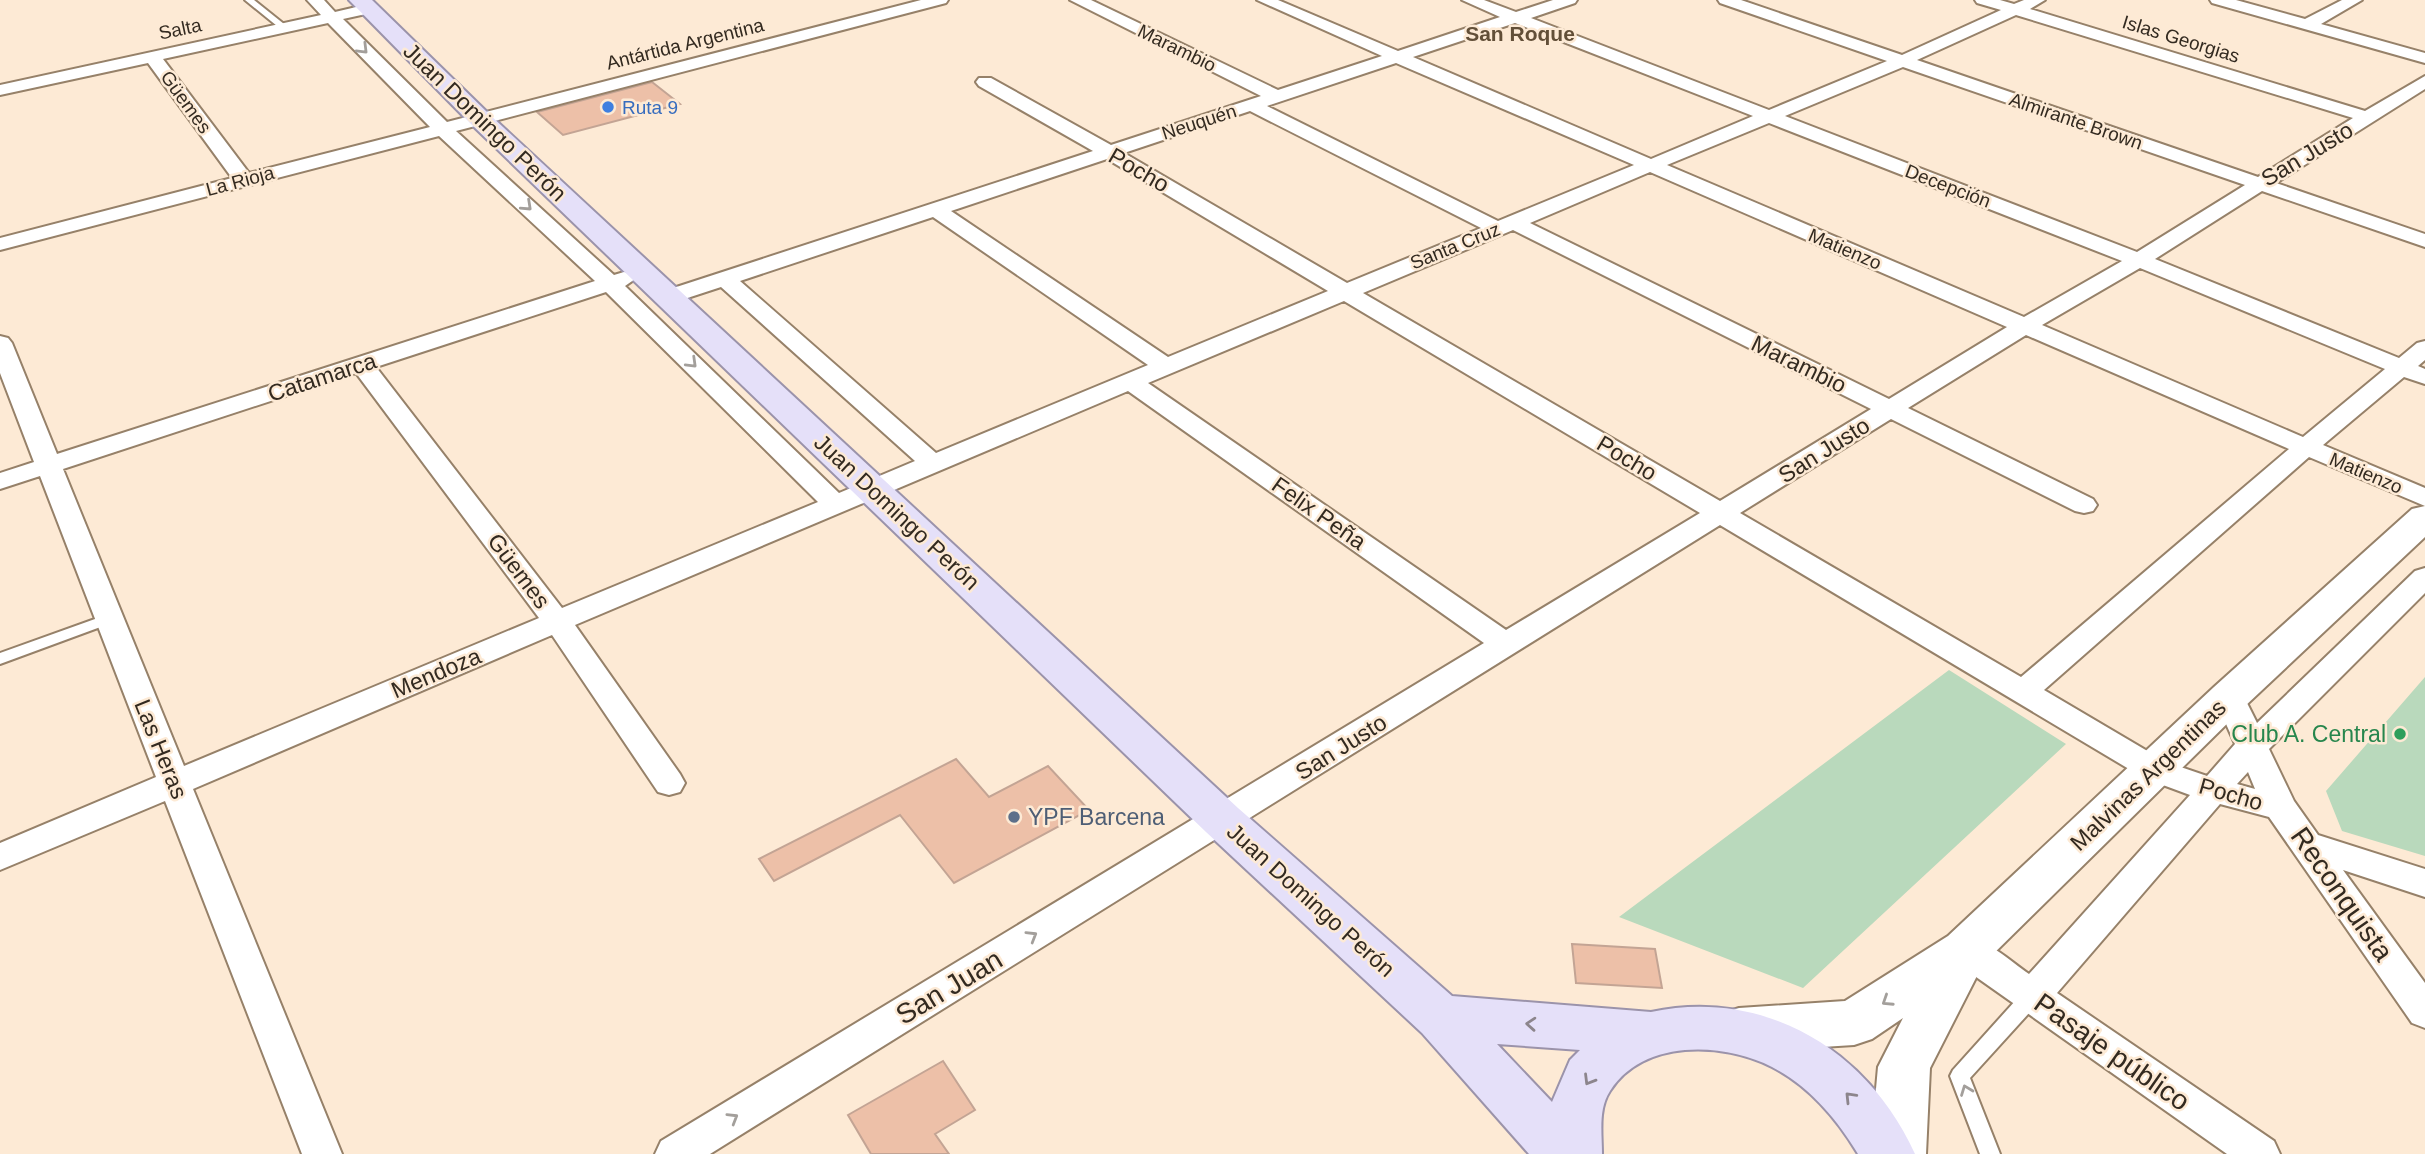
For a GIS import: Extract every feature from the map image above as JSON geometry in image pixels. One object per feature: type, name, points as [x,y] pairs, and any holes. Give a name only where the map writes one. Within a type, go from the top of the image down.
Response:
[{"type":"main road","name":"Juan Domingo Perón","points":[[365,5],[480,119],[669,297],[854,496],[1222,820],[1440,1017],[1564,1154]]},
{"type":"main road","name":"Malvinas Argentinas","points":[[1734,1030],[1854,1023],[1965,950],[2229,697],[2425,517]]},
{"type":"main road","name":"Malvinas Argentinas","points":[[1898,1154],[1904,1067],[1965,950]]},
{"type":"main road","points":[[1440,1017],[1647,1033]]},
{"type":"main road","points":[[1574,1154],[1574,1116],[1581,1094],[1591,1073],[1607,1056],[1647,1033],[1674,1027],[1704,1026],[1734,1030],[1789,1050],[1838,1084],[1859,1106],[1887,1154]]},
{"type":"street","name":"Juan Domingo Perón","points":[[315,0],[442,128],[611,284],[854,496]]},
{"type":"street","name":"Antártida Argentina","points":[[480,119],[940,0]]},
{"type":"street","name":"Marambio","points":[[1078,0],[1276,96]]},
{"type":"street","name":"Matienzo","points":[[1265,0],[2425,498]]},
{"type":"street","name":"Decepción","points":[[1470,0],[2139,260],[2425,377]]},
{"type":"street","name":"Neuquén","points":[[669,297],[1569,0]]},
{"type":"street","name":"Almirante Brown","points":[[1727,0],[2425,241]]},
{"type":"street","name":"Islas Georgias","points":[[1983,0],[2367,117]]},
{"type":"street","name":"Santa Cruz","points":[[854,496],[1769,117],[2037,0]]},
{"type":"street","points":[[2218,0],[2425,58]]},
{"type":"street","points":[[2306,25],[2354,0]]},
{"type":"street","name":"Salta","points":[[0,90],[285,28],[331,17],[365,5]]},
{"type":"street","name":"Güemes","points":[[153,57],[244,180]]},
{"type":"street","name":"San Justo","points":[[1222,820],[2025,326],[2139,260],[2257,183],[2425,80]]},
{"type":"street","name":"Pocho","points":[[985,82],[1109,152],[2155,770],[2215,791],[2280,807]]},
{"type":"street","name":"Marambio","points":[[1252,105],[1890,409],[2084,505]]},
{"type":"street","name":"La Rioja","points":[[0,244],[480,119]]},
{"type":"street","points":[[935,209],[1166,367]]},
{"type":"street","name":"Catamarca","points":[[0,481],[643,273]]},
{"type":"street","points":[[725,279],[932,463]]},
{"type":"street","name":"Las Heras","points":[[0,343],[322,1154]]},
{"type":"street","points":[[2022,693],[2306,447],[2425,348]]},
{"type":"street","name":"Güemes","points":[[361,364],[557,621],[669,783]]},
{"type":"street","name":"Felix Peña","points":[[1130,381],[1507,645]]},
{"type":"street","name":"Mendoza","points":[[0,857],[854,496]]},
{"type":"street","points":[[2032,996],[2252,746],[2425,577]]},
{"type":"street","name":"Reconquista","points":[[2229,697],[2280,807],[2425,1012]]},
{"type":"street","name":"San Juan","points":[[675,1154],[1222,820]]},
{"type":"street","points":[[2306,844],[2425,883]]},
{"type":"street","name":"Pasaje público","points":[[1965,950],[2260,1154]]},
{"type":"lane","points":[[249,0],[285,28]]},
{"type":"lane","points":[[0,659],[109,619]]},
{"type":"lane","points":[[1990,1154],[1960,1076],[2032,996]]},
{"type":"green space","points":[[1949,670],[2066,744],[1803,988],[1619,917]]},
{"type":"green space","name":"Club A. Central","points":[[2425,677],[2425,856],[2342,831],[2326,791]]},
{"type":"building","name":"Ruta 9","points":[[652,82],[680,104],[563,135],[537,112]]},
{"type":"building","points":[[956,759],[989,797],[1048,766],[1089,810],[954,883],[900,815],[774,881],[759,859]]},
{"type":"building","points":[[1572,944],[1655,949],[1662,988],[1576,983]]},
{"type":"building","points":[[943,1061],[975,1110],[935,1134],[949,1154],[871,1154],[848,1115]]},
{"type":"place","name":"Ruta 9","points":[[608,107]]},
{"type":"place","name":"Club A. Central","points":[[2400,734]]},
{"type":"place","name":"YPF Barcena","points":[[1014,817]]},
{"type":"district","name":"San Roque","points":[[1520,33]]}]
